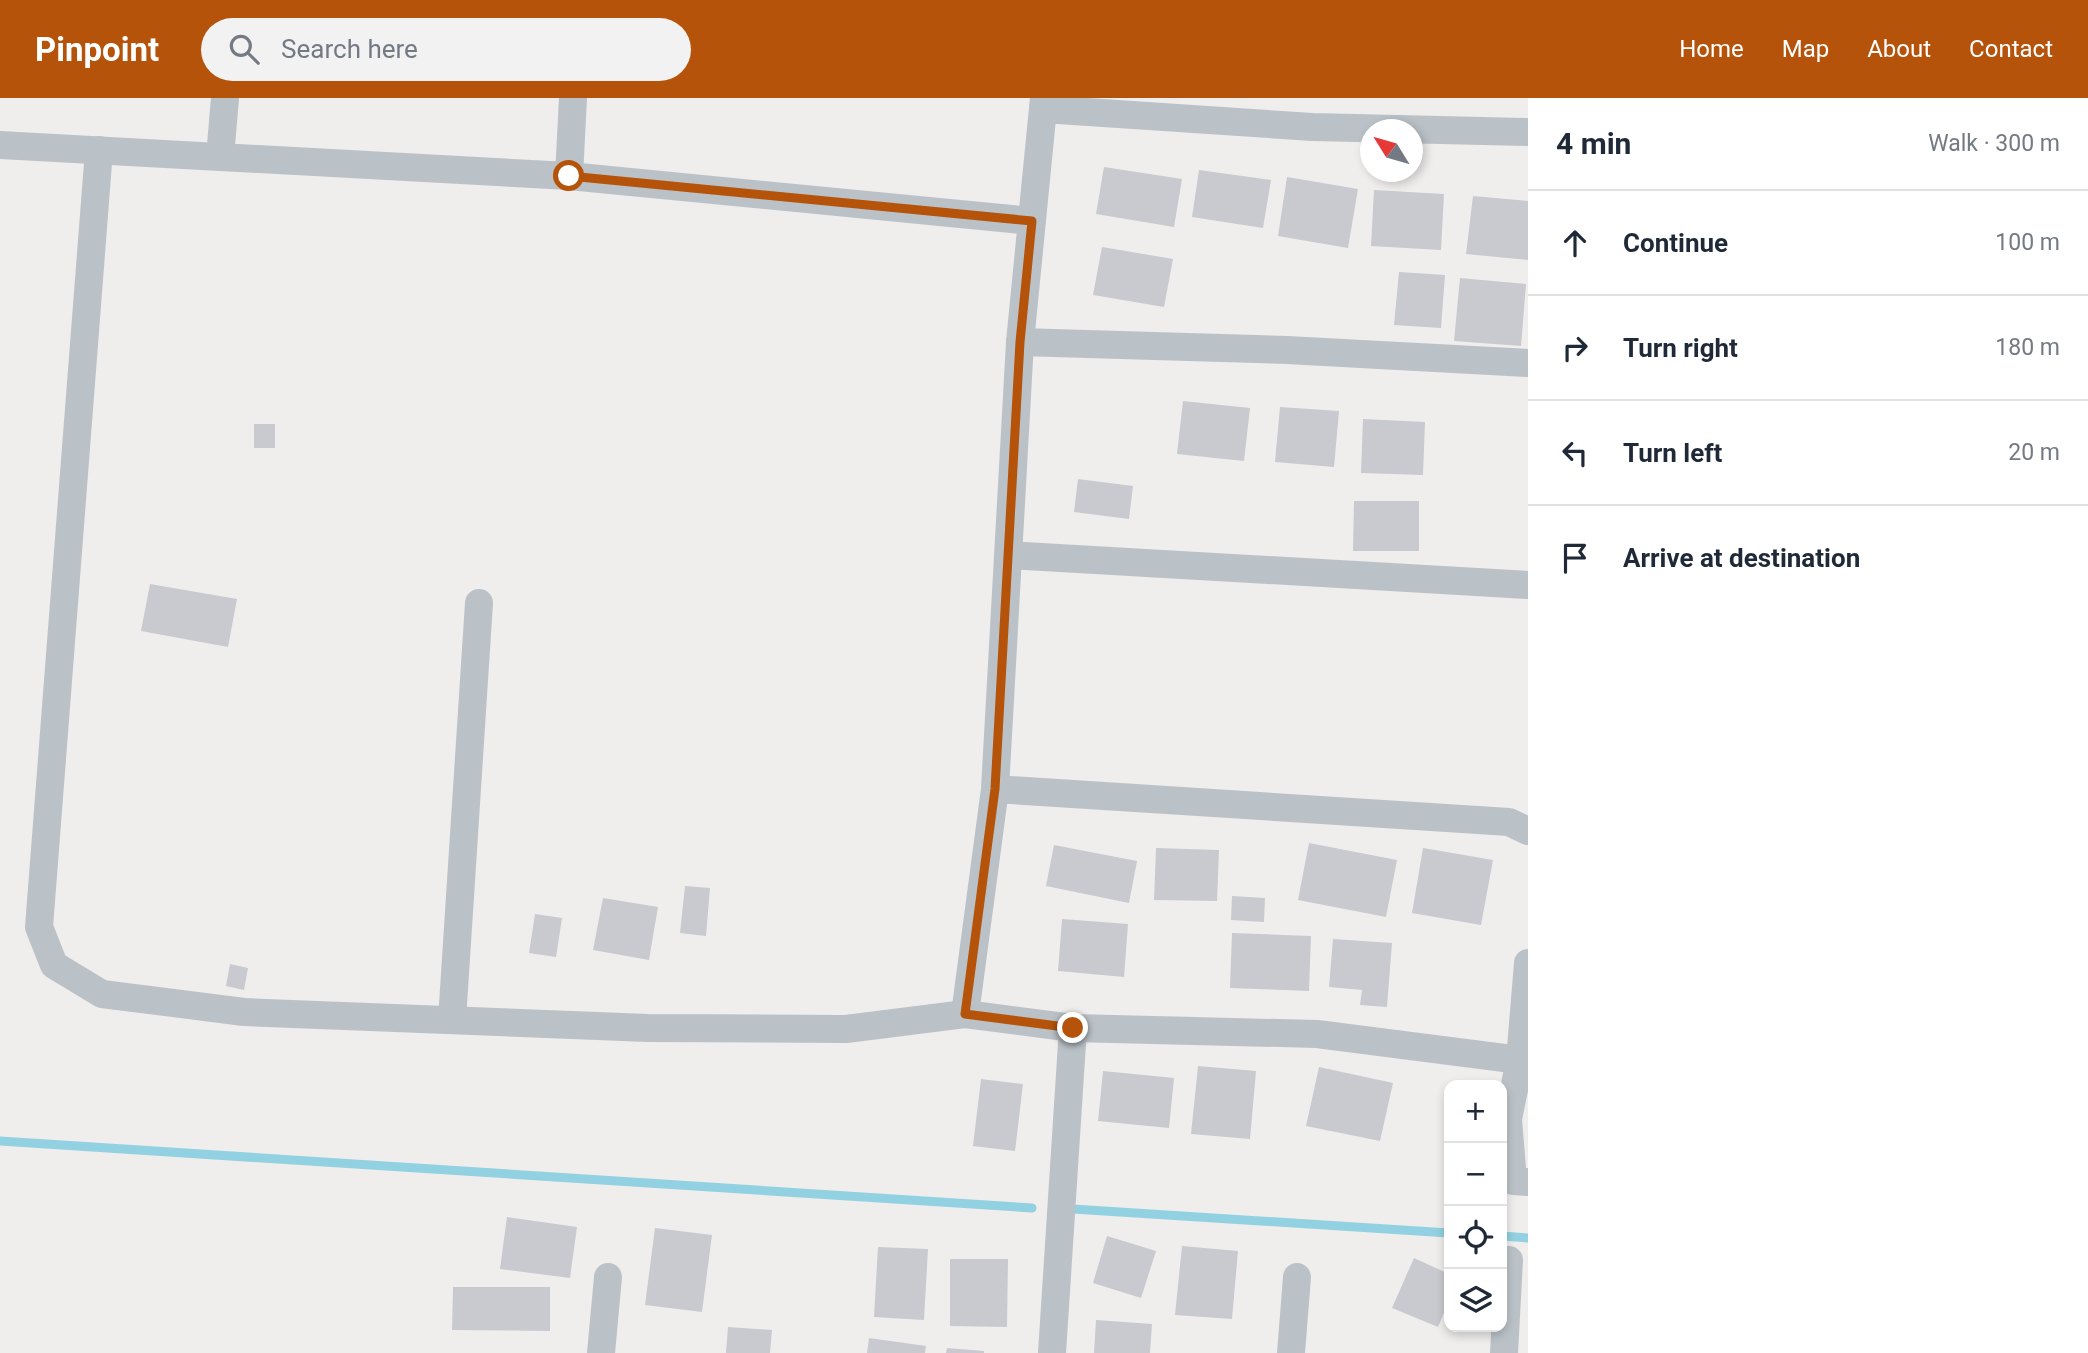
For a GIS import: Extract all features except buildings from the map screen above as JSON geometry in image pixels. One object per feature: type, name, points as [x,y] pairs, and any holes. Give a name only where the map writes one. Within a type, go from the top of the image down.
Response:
[{"type":"street","points":[[220,157],[225,98]]},
{"type":"street","points":[[569,176],[573,98]]},
{"type":"street","points":[[965,1014],[995,789],[1020,342],[1044,103],[1312,127],[1528,132]]},
{"type":"street","points":[[0,145],[569,176],[1032,221]]},
{"type":"street","points":[[99,150],[39,927],[54,965],[102,994],[244,1012],[648,1027],[846,1029],[965,1014],[1073,1028],[1317,1034],[1520,1060]]},
{"type":"street","points":[[1020,342],[1287,350],[1528,363]]},
{"type":"street","points":[[1009,555],[1528,585]]},
{"type":"street","points":[[453,1020],[480,603]]},
{"type":"street","points":[[995,789],[1509,822],[1528,831]]},
{"type":"street","points":[[1528,964],[1520,1060],[1508,1119],[1513,1181],[1528,1182]]},
{"type":"street","points":[[1052,1353],[1073,1028]]},
{"type":"street","points":[[1504,1353],[1509,1259]]},
{"type":"street","points":[[1291,1353],[1297,1277]]},
{"type":"street","points":[[601,1353],[608,1278]]},
{"type":"waterway","points":[[0,1141],[1032,1208]]},
{"type":"waterway","points":[[1073,1209],[1444,1233]]},
{"type":"waterway","points":[[1507,1236],[1528,1238]]},
{"type":"route","points":[[569,176],[1032,221],[1020,342],[995,789],[965,1014],[1073,1028]]}]
